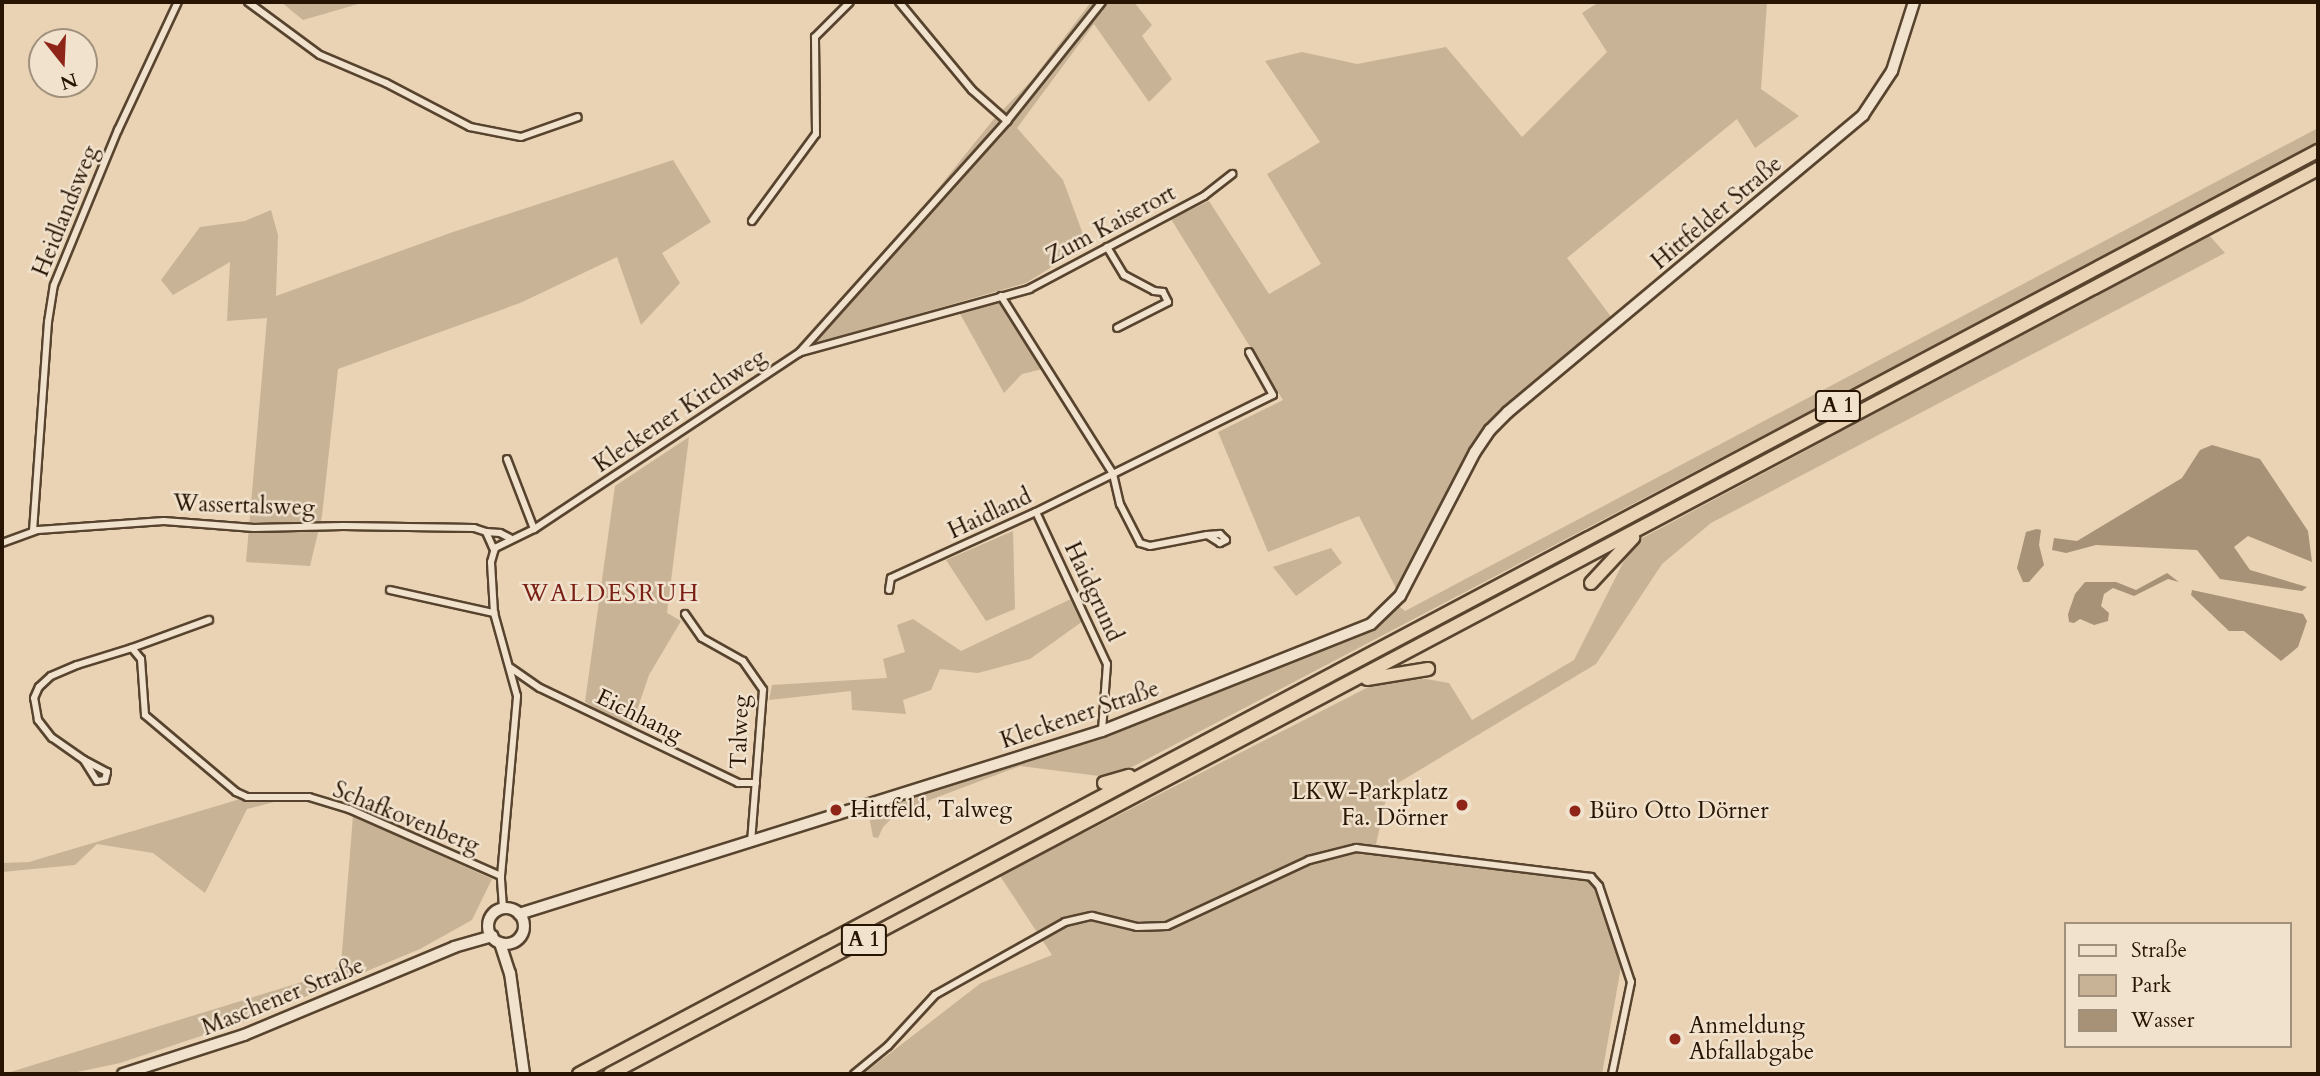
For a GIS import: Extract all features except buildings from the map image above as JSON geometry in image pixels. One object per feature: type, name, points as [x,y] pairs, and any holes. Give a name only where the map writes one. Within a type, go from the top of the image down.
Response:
[{"type":"highway","name":"A 1","points":[[579,1074],[2318,151]]},
{"type":"highway","name":"A 1","points":[[610,1074],[2318,169]]},
{"type":"highway","points":[[1591,583],[1627,543],[1655,521]]},
{"type":"highway","points":[[1340,688],[1383,675],[1428,669]]},
{"type":"highway","points":[[1104,783],[1150,771]]},
{"type":"highway","points":[[846,932],[875,906]]},
{"type":"street","name":"Heidlandsweg","points":[[33,531],[48,322],[54,285],[118,130],[178,2]]},
{"type":"street","points":[[248,2],[320,55],[386,83],[470,127],[521,137],[578,117]]},
{"type":"street","points":[[752,221],[816,134],[815,37],[850,2]]},
{"type":"street","points":[[899,2],[972,90],[1007,121]]},
{"type":"street","name":"Kleckener Kirchweg","points":[[494,550],[510,538],[534,529],[799,353],[1007,121],[1102,2]]},
{"type":"street","name":"Hittfelder Straße","points":[[1499,420],[1863,115],[1892,71],[1914,2]]},
{"type":"street","name":"Zum Kaiserort","points":[[799,353],[1029,289],[1204,196],[1232,174]]},
{"type":"street","points":[[1107,247],[1124,275],[1146,288],[1163,292],[1168,302],[1118,328]]},
{"type":"street","points":[[1001,296],[1113,474],[1120,504],[1140,543],[1150,546],[1207,535]]},
{"type":"street","name":"Haidland","points":[[888,590],[891,578],[1036,512],[1273,395],[1249,352]]},
{"type":"street","name":"Kleckener Straße","points":[[519,914],[1102,731],[1359,631],[1380,618],[1400,596],[1475,452],[1499,420]]},
{"type":"street","points":[[508,459],[534,529]]},
{"type":"street","name":"Haidgrund","points":[[1036,512],[1107,664],[1102,731]]},
{"type":"street","name":"Wassertalsweg","points":[[2,543],[33,531],[144,521],[262,528],[474,528],[500,533],[510,538]]},
{"type":"street","points":[[486,532],[494,550],[494,613],[517,696],[500,876],[503,908]]},
{"type":"street","points":[[390,590],[494,613]]},
{"type":"street","name":"Talweg","points":[[685,614],[702,638],[743,661],[763,690],[751,842]]},
{"type":"street","points":[[84,760],[52,738],[38,720],[34,698],[39,687],[51,676],[69,669],[185,632],[209,621]]},
{"type":"street","name":"Schafkovenberg","points":[[132,648],[141,659],[145,715],[236,792],[247,797],[309,797],[349,809],[500,876]]},
{"type":"street","name":"Eichhang","points":[[511,668],[540,688],[737,783],[756,783]]},
{"type":"street","points":[[854,1074],[888,1046],[935,995],[1065,922],[1092,916],[1137,927],[1167,926],[1309,860],[1356,848],[1591,877],[1599,886],[1631,982],[1612,1074]]},
{"type":"street","name":"Kleckener Straße","points":[[524,925],[564,900]]},
{"type":"street","points":[[503,908],[519,914],[524,925],[521,935],[513,942],[510,973],[524,1074]]},
{"type":"street","points":[[503,908],[492,915],[488,923],[510,973]]},
{"type":"street","name":"Maschener Straße","points":[[123,1074],[244,1035],[454,947],[488,923]]},
{"type":"street","points":[[496,940],[513,942]]},
{"type":"street","name":"Maschener Straße","points":[[454,947],[496,940]]},
{"type":"green space","points":[[281,2],[365,2],[303,20]]},
{"type":"green space","points":[[1091,2],[1134,2],[1152,25],[1142,36],[1172,79],[1149,102],[1094,24],[1017,128],[1063,180],[1087,245],[1026,283],[813,344],[993,120],[1032,80]]},
{"type":"green space","points":[[1599,2],[1767,2],[1761,89],[1799,116],[1755,148],[1737,119],[1567,258],[1615,322],[1490,430],[1400,596],[1359,516],[1268,552],[1218,432],[1283,400],[1171,219],[1209,201],[1269,294],[1321,264],[1267,174],[1320,142],[1265,61],[1302,52],[1357,64],[1446,47],[1522,137],[1607,52],[1582,13]]},
{"type":"green space","points":[[2318,128],[2318,144],[1134,766],[1107,777],[1020,766],[898,812],[883,827],[878,838],[873,837],[867,806],[1102,732],[1359,631],[1395,603],[1405,611]]},
{"type":"green space","points":[[673,160],[711,222],[662,253],[680,283],[641,325],[617,257],[520,303],[338,369],[322,516],[310,566],[246,562],[267,318],[227,321],[230,262],[173,295],[161,280],[200,227],[245,221],[271,210],[278,235],[276,296],[453,232]]},
{"type":"green space","points":[[2209,235],[2225,253],[1711,523],[1662,564],[1596,664],[1388,789],[1374,854],[1592,882],[1614,939],[1621,967],[1602,1074],[863,1074],[981,983],[1052,955],[1000,876],[1382,680],[1426,679],[1449,683],[1472,720],[1574,660],[1633,543]]},
{"type":"green space","points":[[1001,296],[1047,368],[1022,374],[1004,393],[958,310]]},
{"type":"green space","points":[[689,437],[667,613],[681,621],[649,675],[630,731],[585,702],[615,486]]},
{"type":"green space","points":[[1013,531],[1015,609],[986,621],[946,560]]},
{"type":"green space","points":[[1331,548],[1342,563],[1296,596],[1273,567]]},
{"type":"green space","points":[[1073,598],[1083,621],[1030,659],[978,673],[940,669],[931,690],[903,700],[906,714],[852,710],[851,691],[769,700],[772,685],[887,678],[883,659],[905,652],[897,625],[913,619],[961,651]]},
{"type":"green space","points":[[313,792],[247,809],[205,893],[153,853],[97,844],[75,865],[2,872],[2,863],[29,862],[247,797],[279,797]]},
{"type":"green space","points":[[353,816],[492,879],[472,920],[420,949],[249,1020],[120,1063],[68,1074],[4,1074],[328,974],[341,964]]},
{"type":"water","points":[[2212,445],[2260,459],[2308,531],[2312,562],[2248,536],[2234,547],[2250,570],[2307,587],[2302,591],[2220,579],[2197,550],[2096,545],[2066,553],[2052,550],[2054,538],[2077,541],[2182,478],[2200,450]]},
{"type":"water","points":[[2041,530],[2039,545],[2044,565],[2029,582],[2023,582],[2017,568],[2026,532]]},
{"type":"water","points":[[2167,573],[2179,582],[2168,579],[2134,596],[2113,588],[2104,594],[2101,606],[2109,613],[2108,621],[2094,625],[2080,619],[2074,623],[2069,622],[2068,614],[2075,594],[2085,582],[2116,582],[2136,590]]},
{"type":"water","points":[[2192,590],[2303,614],[2307,621],[2298,647],[2281,661],[2244,631],[2229,631],[2191,595]]},
{"type":"place","name":"LKW-Parkplatz Fa. Dörner","points":[[1462,805]]},
{"type":"place","name":"Hittfeld, Talweg","points":[[836,810]]},
{"type":"place","name":"Büro Otto Dörner","points":[[1575,811]]},
{"type":"place","name":"Anmeldung Abfallabgabe","points":[[1675,1039]]},
{"type":"district","name":"WALDESRUH","points":[[611,594]]}]
